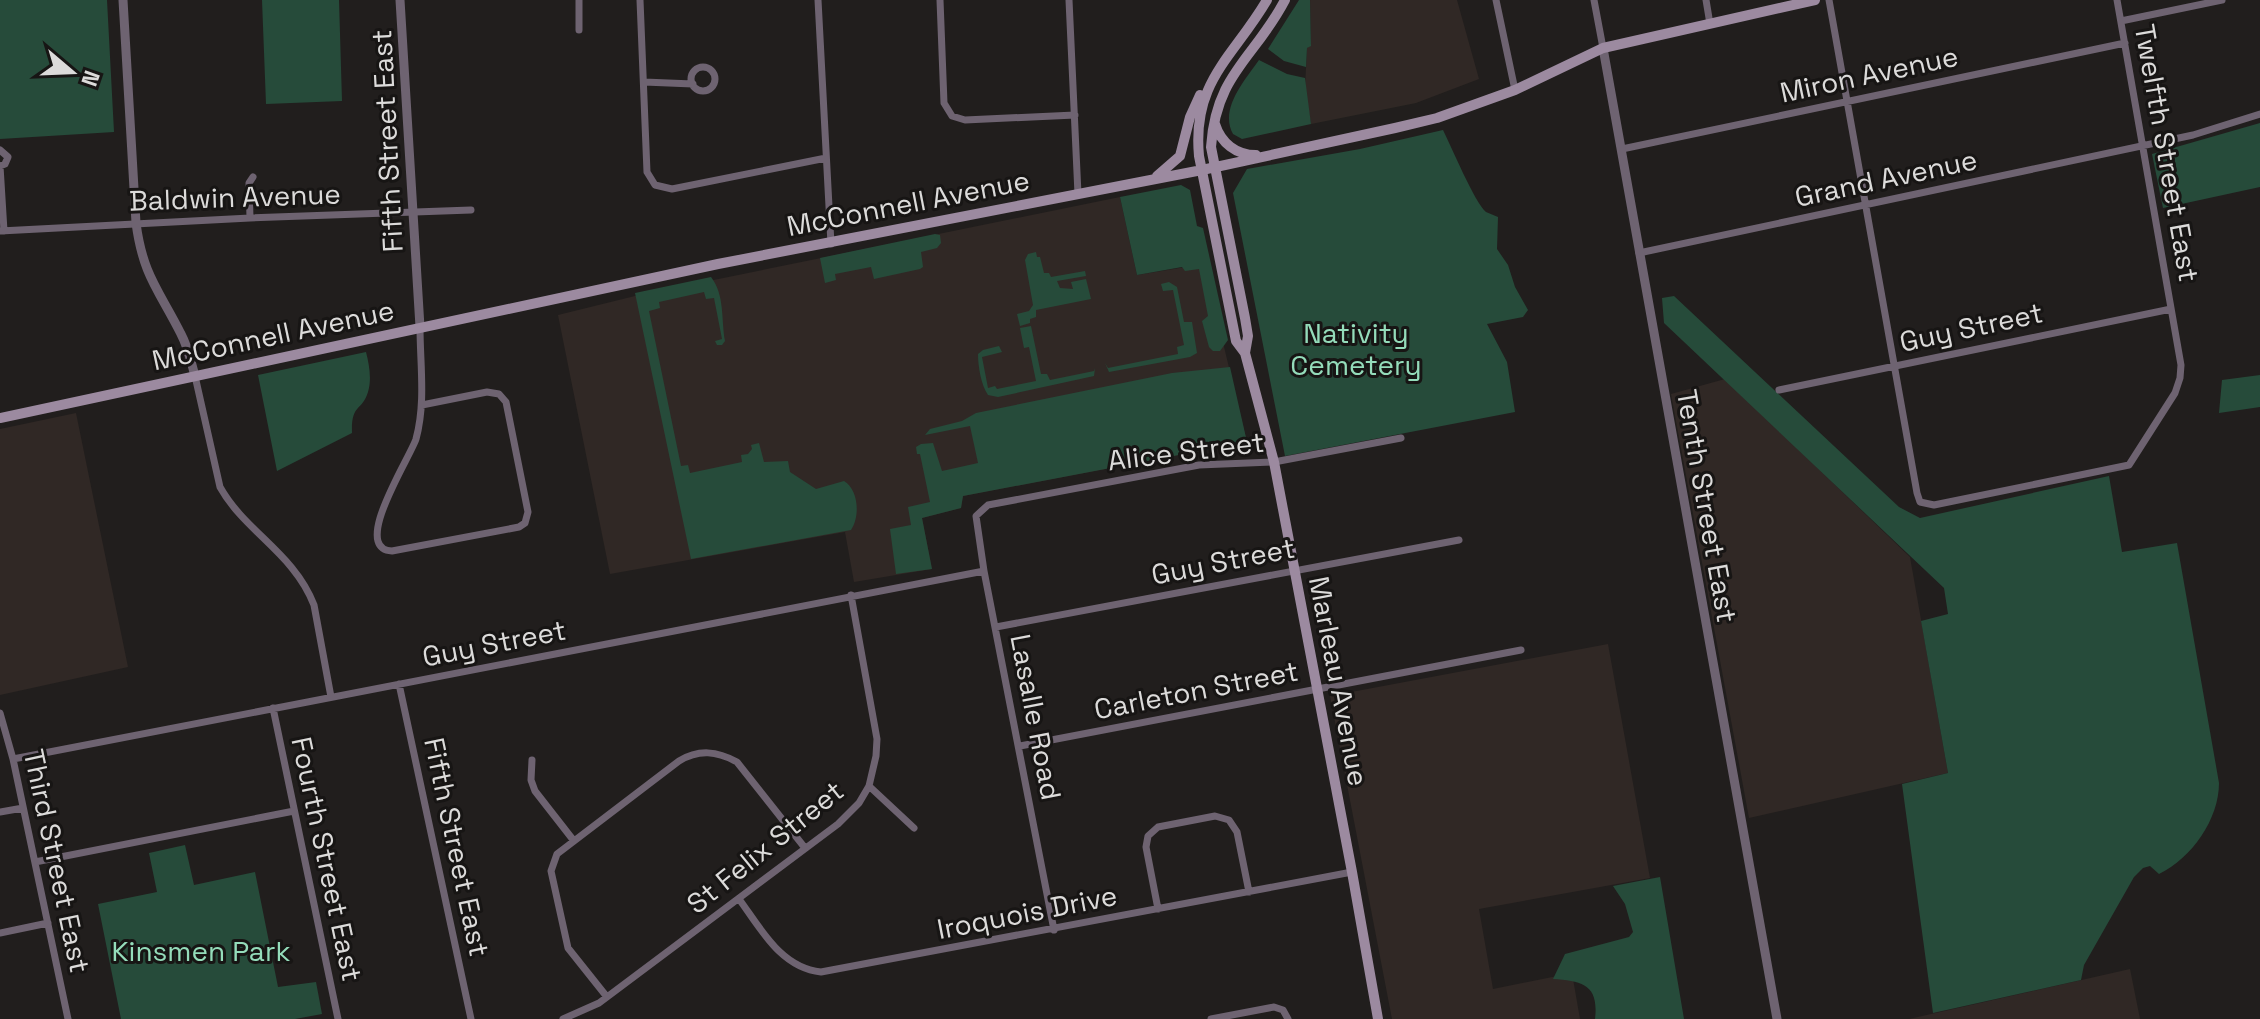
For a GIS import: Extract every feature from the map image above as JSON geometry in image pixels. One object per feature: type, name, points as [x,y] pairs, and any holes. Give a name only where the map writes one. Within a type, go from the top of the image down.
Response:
[{"type":"main road","points":[[1155,178],[1180,156],[1195,105],[1267,0]]},
{"type":"main road","points":[[1270,154],[1249,155],[1234,149],[1222,139],[1214,120],[1229,80],[1285,0]]},
{"type":"main road","name":"McConnell Avenue","points":[[0,418],[718,264],[1202,170],[1437,118],[1515,90],[1603,48],[1815,0]]},
{"type":"main road","name":"Marleau Avenue","points":[[1215,73],[1206,90],[1201,110],[1198,142],[1202,170],[1236,341],[1245,353],[1274,462],[1378,1019]]},
{"type":"main road","name":"Marleau Avenue","points":[[1214,120],[1211,147],[1248,336],[1245,353]]},
{"type":"street","name":"Fourth Street East","points":[[123,0],[140,250],[149,277],[181,334],[195,376],[220,487],[229,503],[294,569],[314,605],[331,697]]},
{"type":"street","name":"Fifth Street East","points":[[400,0],[420,327]]},
{"type":"street","points":[[579,0],[579,30]]},
{"type":"street","points":[[640,0],[647,172],[652,182],[662,188],[826,158]]},
{"type":"street","points":[[818,0],[831,244]]},
{"type":"street","points":[[940,0],[944,103],[952,116],[965,120],[1075,115]]},
{"type":"street","points":[[1069,0],[1078,194]]},
{"type":"street","points":[[1496,0],[1515,90]]},
{"type":"street","name":"Tenth Street East","points":[[1594,0],[1777,1019]]},
{"type":"street","points":[[1706,0],[1710,24]]},
{"type":"street","points":[[1829,0],[1920,502],[1934,505],[2129,465],[2175,393],[2180,378],[2181,365],[2172,311]]},
{"type":"street","name":"Twelfth Street East","points":[[2117,0],[2172,311]]},
{"type":"street","points":[[2121,21],[2222,0]]},
{"type":"street","name":"Miron Avenue","points":[[1622,149],[2125,43]]},
{"type":"street","points":[[644,82],[693,84]]},
{"type":"street","name":"Grand Avenue","points":[[1639,253],[2142,147],[2260,114]]},
{"type":"street","points":[[0,150],[8,157],[5,164],[0,166],[2,231]]},
{"type":"street","points":[[250,218],[249,183],[253,177]]},
{"type":"street","name":"Baldwin Avenue","points":[[2,231],[471,210]]},
{"type":"street","name":"Guy Street","points":[[1779,390],[2172,311]]},
{"type":"street","points":[[420,327],[422,405],[410,453],[379,519],[377,540],[382,549],[392,551],[519,527],[525,523],[528,512],[506,402],[502,397],[487,392],[422,405]]},
{"type":"street","name":"Alice Street","points":[[979,514],[988,505],[1199,465],[1274,462],[1401,438]]},
{"type":"street","name":"Lasalle Road","points":[[979,514],[976,516],[984,571],[1054,930]]},
{"type":"street","name":"Guy Street","points":[[996,627],[1459,540]]},
{"type":"street","name":"Guy Street","points":[[13,759],[984,571]]},
{"type":"street","name":"St Felix Street","points":[[563,1019],[607,997],[853,810],[869,786],[877,739],[851,595]]},
{"type":"street","name":"Carleton Street","points":[[1020,746],[1521,650]]},
{"type":"street","name":"Fifth Street East","points":[[399,684],[471,1019]]},
{"type":"street","name":"Fourth Street East","points":[[273,708],[338,1019]]},
{"type":"street","name":"Third Street East","points":[[0,713],[13,759],[68,1019]]},
{"type":"street","points":[[607,997],[568,948],[551,866],[557,854],[679,761],[697,753],[709,752],[725,755],[737,762],[805,848]]},
{"type":"street","points":[[532,760],[531,780],[535,791],[574,841]]},
{"type":"street","points":[[869,786],[914,828]]},
{"type":"street","points":[[0,812],[23,808]]},
{"type":"street","points":[[35,862],[294,811]]},
{"type":"street","points":[[1158,909],[1146,841],[1153,830],[1172,824],[1215,816],[1233,823],[1249,892]]},
{"type":"street","name":"Iroquois Drive","points":[[739,899],[774,946],[790,961],[820,972],[1352,872]]},
{"type":"street","points":[[0,933],[48,923]]},
{"type":"street","points":[[1211,1019],[1270,1007],[1283,1010],[1288,1019]]},
{"type":"shaded area","points":[[1310,0],[1457,0],[1479,79],[1416,103],[1311,124],[1305,88],[1307,48],[1311,45]]},
{"type":"shaded area","points":[[1120,197],[1137,275],[1204,264],[1247,442],[963,496],[961,508],[922,518],[932,569],[854,582],[845,532],[610,574],[558,315],[635,296]]},
{"type":"shaded area","points":[[1725,379],[1910,557],[1948,773],[1749,818],[1671,394]]},
{"type":"shaded area","points":[[76,413],[128,667],[0,695],[0,429]]},
{"type":"shaded area","points":[[1608,644],[1650,878],[1479,909],[1493,989],[1572,973],[1580,1019],[1392,1019],[1330,696]]},
{"type":"shaded area","points":[[2130,969],[2140,1019],[1909,1019]]},
{"type":"green space","points":[[0,0],[107,0],[114,132],[0,139]]},
{"type":"green space","points":[[262,0],[339,0],[342,101],[266,104]]},
{"type":"green space","points":[[1299,0],[1310,0],[1311,46],[1307,48],[1306,67],[1284,61],[1268,49]]},
{"type":"green space","points":[[1259,60],[1287,74],[1305,78],[1311,124],[1242,139],[1233,134],[1229,115],[1231,105]]},
{"type":"green space","points":[[2260,123],[2260,187],[2163,208],[2152,154]]},
{"type":"green space","name":"Nativity Cemetery","points":[[1443,130],[1481,207],[1498,217],[1497,249],[1508,265],[1515,287],[1528,310],[1523,317],[1487,324],[1507,362],[1515,412],[1285,456],[1233,193],[1247,169],[1360,149]]},
{"type":"green space","points":[[1181,185],[1190,190],[1197,226],[1203,228],[1228,340],[1220,351],[1209,347],[1202,321],[1208,316],[1199,269],[1185,271],[1182,267],[1137,275],[1120,197]]},
{"type":"green space","points":[[940,235],[941,243],[937,248],[921,252],[923,267],[920,269],[874,279],[871,267],[835,274],[836,280],[825,283],[820,258]]},
{"type":"green space","points":[[1036,252],[1044,273],[1049,273],[1051,277],[1085,271],[1086,276],[1057,281],[1060,288],[1073,289],[1071,282],[1086,279],[1091,299],[1036,310],[1036,317],[1030,319],[1030,323],[1020,326],[1017,314],[1029,311],[1033,305],[1025,260],[1028,254]]},
{"type":"green space","points":[[711,277],[721,299],[725,341],[722,345],[717,345],[715,341],[722,339],[714,298],[706,299],[704,292],[659,302],[660,308],[649,311],[681,466],[688,465],[690,473],[742,462],[741,455],[748,454],[751,445],[759,443],[764,462],[788,461],[790,472],[816,489],[844,481],[849,485],[856,504],[856,518],[851,530],[691,559],[635,293]]},
{"type":"green space","points":[[1169,282],[1177,287],[1184,322],[1192,322],[1197,353],[1190,357],[1109,372],[1105,363],[1108,368],[1178,354],[1177,347],[1184,345],[1173,290],[1163,291],[1161,284]]},
{"type":"green space","points":[[1674,296],[1899,507],[1920,518],[2109,476],[2122,552],[2177,543],[2219,783],[2218,797],[2209,823],[2182,858],[2159,874],[2150,866],[2134,877],[2084,965],[2081,980],[1933,1013],[1902,784],[1948,773],[1921,621],[1948,614],[1944,588],[1664,323],[1662,298]]},
{"type":"green space","points":[[1031,326],[1041,374],[1047,374],[1050,380],[1094,371],[1095,368],[1094,376],[998,397],[988,395],[979,364],[978,354],[983,350],[999,346],[1002,352],[982,357],[988,388],[1036,381],[1029,347],[1024,348],[1020,328]]},
{"type":"green space","points":[[366,352],[369,387],[366,398],[353,417],[352,433],[277,471],[258,375]]},
{"type":"green space","points":[[1230,367],[1247,442],[963,496],[961,508],[922,518],[932,569],[896,574],[890,529],[911,525],[908,507],[930,502],[916,447],[933,443],[942,471],[978,463],[970,426],[925,435],[930,429],[962,421],[976,413],[1172,373]]},
{"type":"green space","points":[[2260,375],[2260,407],[2219,413],[2222,380]]},
{"type":"green space","name":"Kinsmen Park","points":[[185,845],[194,885],[255,872],[278,987],[316,982],[322,1014],[295,1019],[121,1019],[98,904],[157,892],[149,853]]},
{"type":"green space","points":[[1660,877],[1684,1019],[1595,1019],[1594,999],[1587,987],[1573,981],[1553,979],[1565,954],[1629,937],[1633,932],[1625,904],[1613,886]]}]
